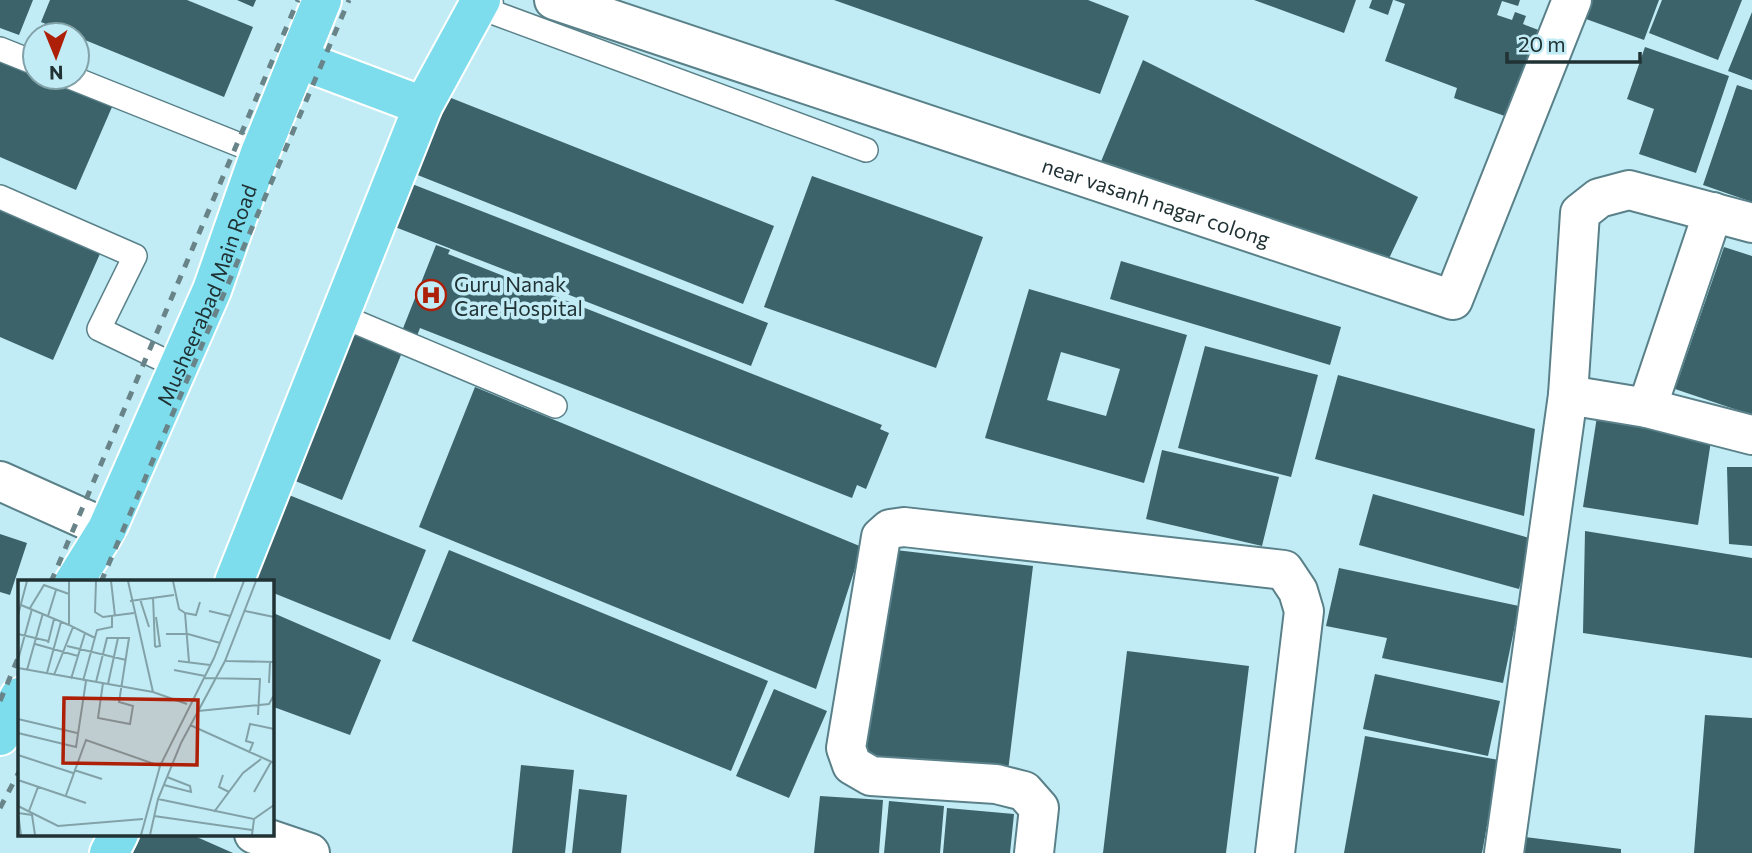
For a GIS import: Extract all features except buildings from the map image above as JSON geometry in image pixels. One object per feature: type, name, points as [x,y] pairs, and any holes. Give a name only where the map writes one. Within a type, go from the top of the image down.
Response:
[{"type":"main road","name":"Musheerabad Main Road","points":[[75,580],[107,529],[212,290],[260,153],[321,0]]},
{"type":"main road","points":[[235,580],[423,106],[481,0]]},
{"type":"main road","points":[[298,59],[423,106]]},
{"type":"main road","points":[[109,853],[119,836]]},
{"type":"street","name":"near vasanh nagar colong","points":[[554,0],[1453,300],[1572,0]]},
{"type":"street","points":[[1504,853],[1568,395],[1580,213],[1599,198],[1629,190],[1752,223]]},
{"type":"street","points":[[1647,408],[1713,212]]},
{"type":"street","points":[[1568,395],[1647,408],[1752,435]]},
{"type":"street","points":[[0,481],[107,529]]},
{"type":"street","points":[[1034,853],[1039,808],[1024,791],[996,784],[871,776],[852,765],[846,748],[881,537],[890,529],[904,527],[1284,570],[1298,590],[1304,611],[1275,853]]},
{"type":"street","points":[[260,836],[310,853]]},
{"type":"lane","points":[[491,0],[492,12],[866,150]]},
{"type":"lane","points":[[0,48],[21,57]]},
{"type":"lane","points":[[91,85],[260,153]]},
{"type":"lane","points":[[0,197],[135,256],[99,329],[178,367]]},
{"type":"lane","points":[[339,315],[555,406]]},
{"type":"railway","points":[[52,580],[298,0]]},
{"type":"railway","points":[[102,580],[349,0]]},
{"type":"railway","points":[[0,701],[18,658]]},
{"type":"railway","points":[[0,808],[18,774]]},
{"type":"place","name":"Guru Nanak Care Hospital","points":[[431,295]]}]
